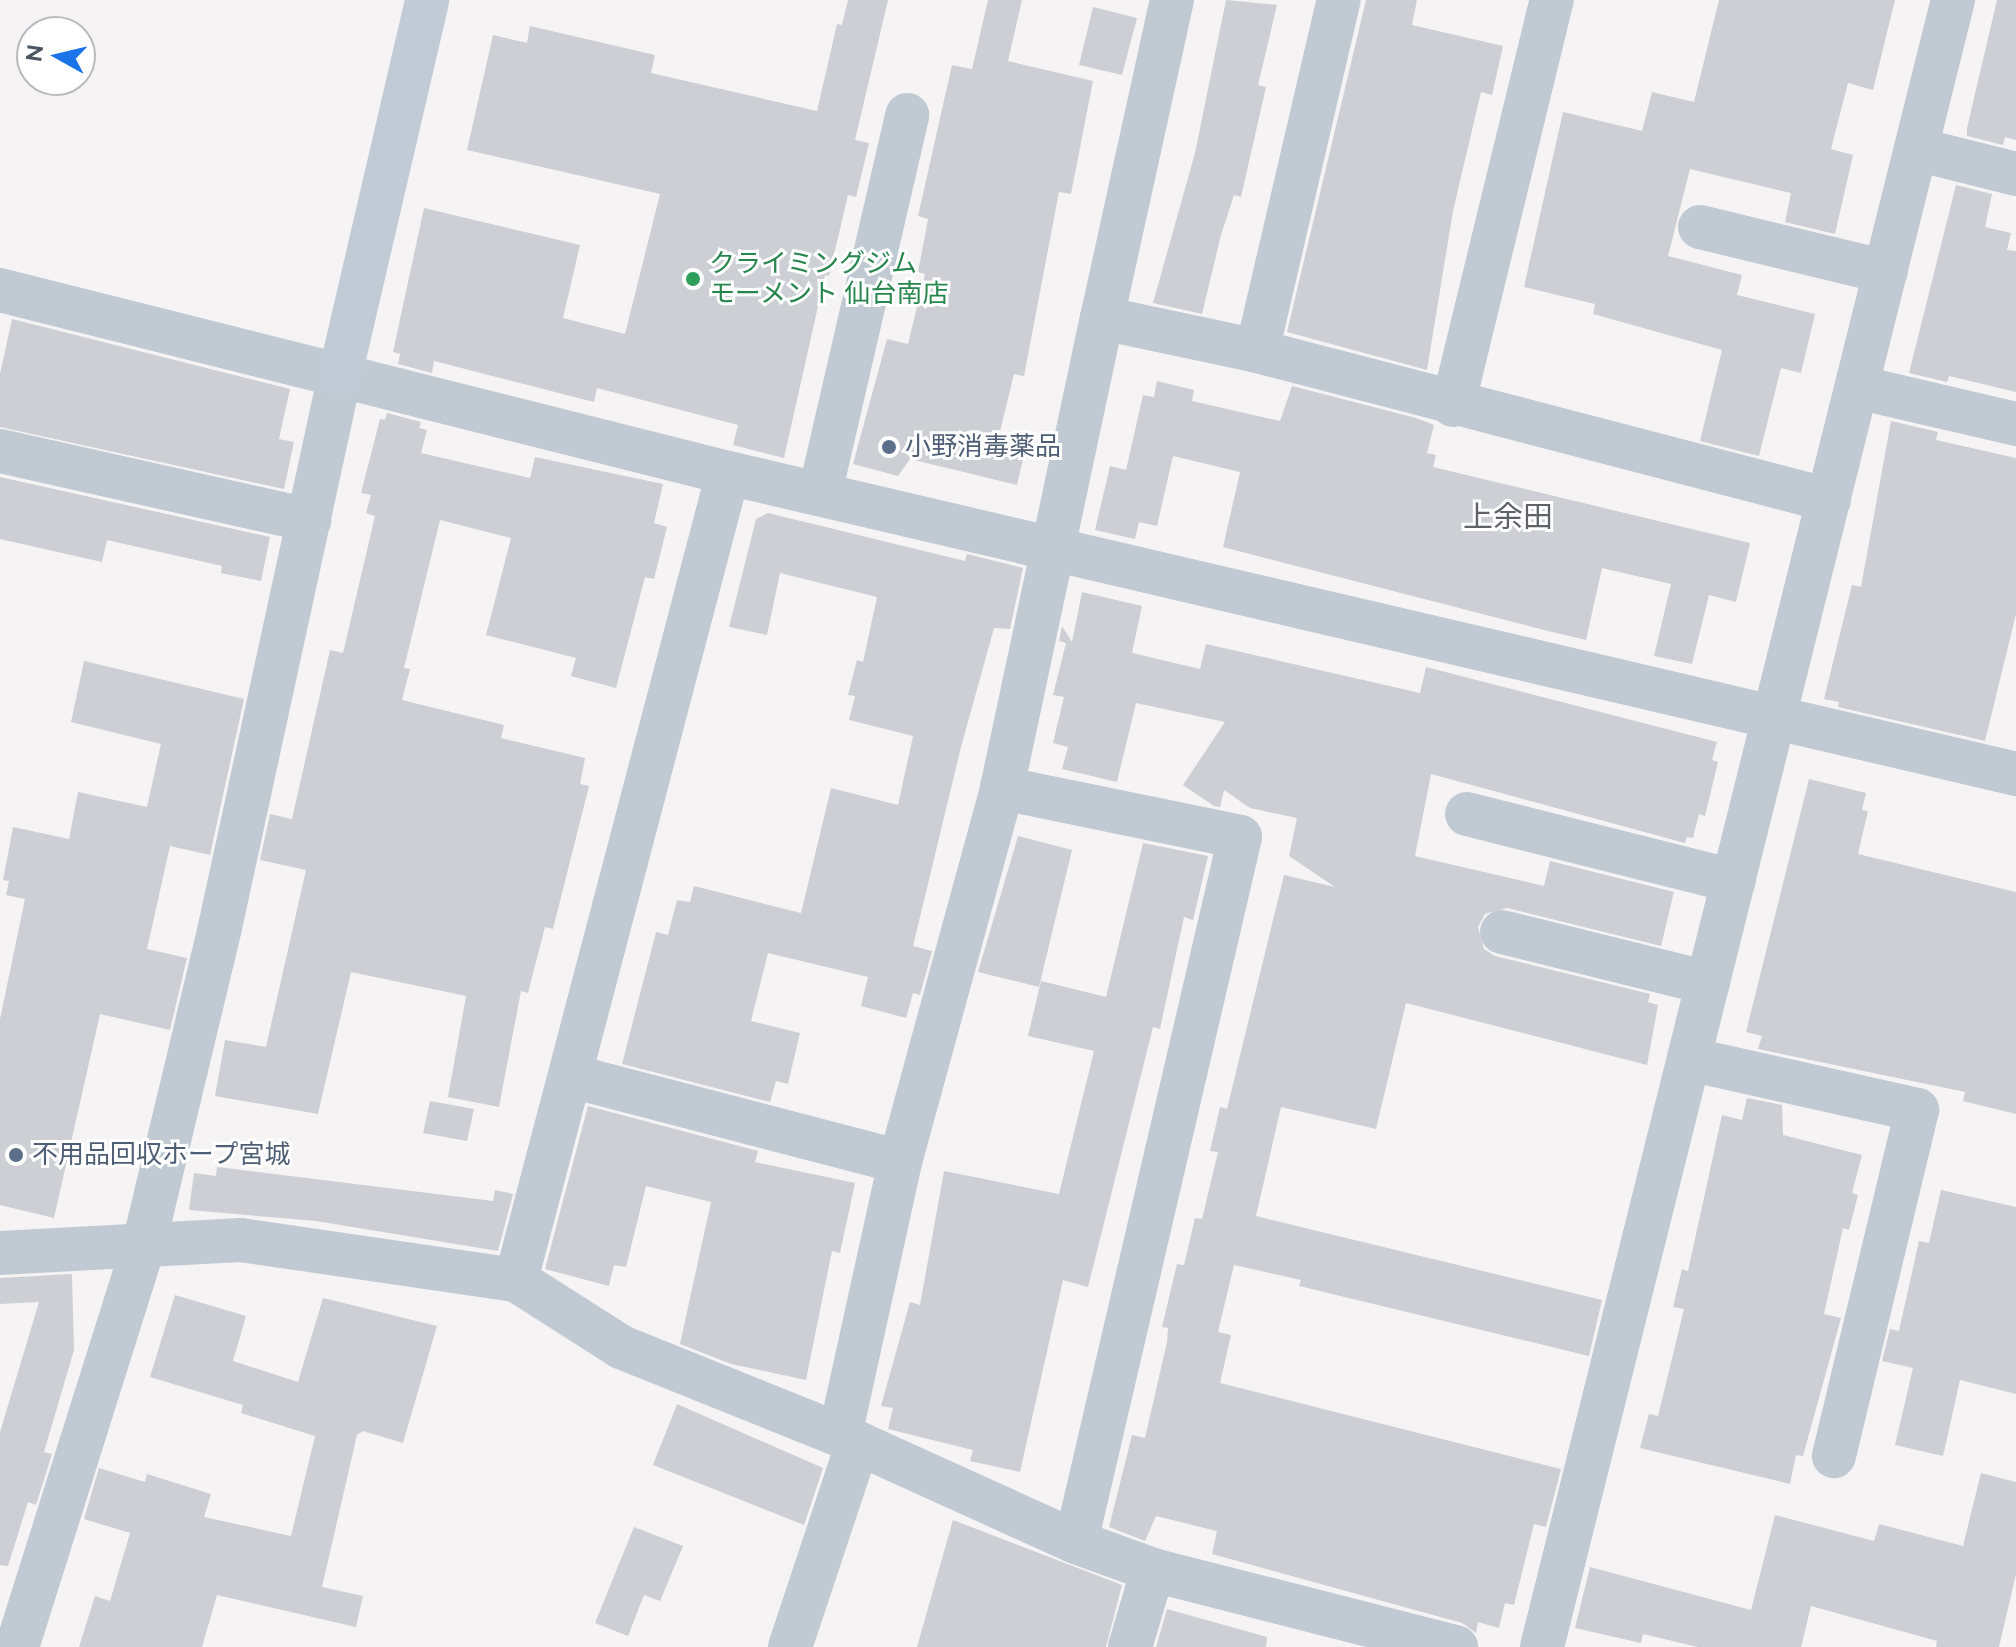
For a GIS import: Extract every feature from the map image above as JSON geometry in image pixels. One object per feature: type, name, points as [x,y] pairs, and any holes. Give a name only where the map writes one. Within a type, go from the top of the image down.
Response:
[{"type":"street","points":[[17,1647],[144,1244],[220,927],[340,375],[427,0]]},
{"type":"street","points":[[790,1647],[849,1439],[900,1162],[1002,788],[1172,0]]},
{"type":"street","points":[[1257,351],[1339,0]]},
{"type":"street","points":[[1453,405],[1552,0]]},
{"type":"street","points":[[1542,1647],[1953,0]]},
{"type":"street","points":[[820,493],[907,115]]},
{"type":"street","points":[[1916,149],[2016,174]]},
{"type":"street","points":[[1700,227],[1886,272]]},
{"type":"street","points":[[0,290],[728,473],[1774,720],[2016,774]]},
{"type":"street","points":[[1102,318],[1257,351],[1453,405],[1829,500]]},
{"type":"street","points":[[1857,387],[2016,424]]},
{"type":"street","points":[[0,451],[309,520]]},
{"type":"street","points":[[516,1280],[728,473]]},
{"type":"street","points":[[1002,788],[1240,837],[1076,1542]]},
{"type":"street","points":[[1467,814],[1734,881]]},
{"type":"street","points":[[1502,932],[1708,983]]},
{"type":"street","points":[[1689,1059],[1917,1110],[1834,1456]]},
{"type":"street","points":[[571,1076],[900,1162]]},
{"type":"street","points":[[0,1253],[241,1240],[516,1280],[621,1347],[849,1439],[1076,1542],[1153,1570],[1456,1647]]},
{"type":"street","points":[[1130,1647],[1153,1570]]},
{"type":"building","points":[[848,0],[888,0],[855,140],[869,143],[856,197],[848,195],[829,276],[825,275],[784,458],[733,445],[738,425],[597,388],[594,402],[434,361],[432,373],[398,364],[400,354],[393,352],[424,208],[580,245],[563,318],[625,334],[660,194],[467,150],[493,35],[527,43],[530,26],[655,55],[651,73],[817,111],[837,24],[842,25]]},
{"type":"building","points":[[988,0],[1022,0],[1008,61],[1093,81],[1071,194],[1059,192],[1024,376],[1014,374],[997,444],[1025,451],[1017,485],[910,459],[898,476],[853,464],[887,339],[908,344],[925,274],[918,272],[928,219],[918,216],[952,65],[972,69]]},
{"type":"building","points":[[1226,0],[1277,5],[1258,85],[1266,87],[1241,197],[1234,195],[1202,314],[1153,303],[1195,153]]},
{"type":"building","points":[[1366,0],[1417,0],[1412,25],[1503,46],[1492,95],[1481,92],[1453,211],[1427,370],[1287,332]]},
{"type":"building","points":[[1719,0],[1895,0],[1873,90],[1848,83],[1831,149],[1853,155],[1835,234],[1785,222],[1791,193],[1690,169],[1668,256],[1742,275],[1737,295],[1815,314],[1801,373],[1781,368],[1759,456],[1700,441],[1722,350],[1593,314],[1595,304],[1524,287],[1563,112],[1642,131],[1652,92],[1694,102]]},
{"type":"building","points":[[1997,0],[2016,0],[2016,140],[2005,137],[2003,145],[1967,136]]},
{"type":"building","points":[[1093,7],[1137,18],[1122,75],[1079,65]]},
{"type":"building","points":[[1956,185],[1992,194],[1985,227],[2011,233],[2007,250],[2016,251],[2016,392],[1949,376],[1947,382],[1909,373]]},
{"type":"building","points":[[12,319],[290,389],[279,439],[294,442],[284,489],[0,427],[0,374]]},
{"type":"building","points":[[1157,381],[1194,390],[1192,401],[1280,421],[1292,386],[1416,418],[1434,425],[1427,453],[1436,455],[1433,467],[1750,543],[1736,602],[1709,595],[1692,664],[1654,656],[1671,584],[1602,568],[1586,640],[1223,547],[1240,472],[1173,456],[1157,526],[1139,522],[1135,539],[1095,530],[1110,466],[1126,470],[1143,395],[1154,397]]},
{"type":"building","points":[[387,413],[421,422],[419,428],[427,430],[421,453],[530,478],[535,457],[663,484],[654,523],[667,527],[654,579],[645,577],[616,688],[571,676],[576,658],[486,635],[511,538],[440,520],[404,668],[410,669],[402,700],[504,725],[501,738],[585,758],[580,784],[589,786],[553,929],[545,927],[528,993],[521,991],[499,1107],[448,1097],[466,996],[351,972],[318,1114],[215,1096],[225,1040],[266,1047],[306,870],[260,860],[270,814],[292,819],[330,650],[343,653],[375,516],[366,513],[371,495],[361,493],[380,419],[385,420]]},
{"type":"building","points":[[1891,421],[1938,432],[1936,440],[2016,458],[2016,614],[1985,741],[1838,707],[1839,702],[1824,699],[1852,585],[1861,587]]},
{"type":"building","points":[[0,477],[270,537],[261,581],[221,573],[222,566],[107,540],[102,562],[0,539]]},
{"type":"building","points":[[768,513],[965,561],[967,554],[1023,568],[1010,629],[994,628],[961,747],[913,946],[932,951],[920,995],[913,993],[906,1018],[861,1006],[868,977],[768,953],[751,1021],[800,1033],[788,1084],[776,1081],[770,1102],[622,1064],[656,932],[668,935],[677,900],[690,902],[694,886],[801,913],[831,788],[898,805],[913,736],[849,720],[855,696],[848,695],[857,660],[863,662],[877,597],[780,573],[767,635],[729,627],[756,519]]},
{"type":"building","points":[[1082,592],[1142,606],[1132,653],[1200,669],[1206,644],[1420,693],[1426,667],[1717,742],[1712,760],[1718,762],[1705,816],[1699,814],[1693,838],[1687,837],[1685,843],[1431,774],[1415,856],[1544,886],[1550,861],[1674,892],[1661,946],[1507,908],[1485,914],[1478,927],[1484,949],[1495,956],[1650,994],[1648,1002],[1658,1005],[1647,1065],[1406,1003],[1376,1129],[1281,1107],[1256,1216],[1602,1300],[1589,1356],[1299,1286],[1301,1280],[1234,1265],[1218,1332],[1231,1335],[1220,1383],[1561,1469],[1546,1527],[1534,1524],[1514,1605],[1505,1603],[1499,1628],[1478,1622],[1476,1633],[1462,1623],[1212,1554],[1217,1531],[1156,1516],[1145,1541],[1109,1527],[1132,1435],[1145,1438],[1167,1342],[1168,1328],[1162,1327],[1177,1264],[1184,1265],[1195,1218],[1202,1219],[1218,1152],[1210,1151],[1220,1107],[1227,1109],[1284,875],[1335,887],[1289,856],[1297,818],[1250,808],[1224,790],[1220,807],[1214,806],[1183,785],[1225,722],[1136,703],[1117,782],[1062,769],[1068,747],[1053,743],[1064,697],[1053,695],[1066,643],[1059,641],[1062,626],[1072,642]]},
{"type":"building","points":[[84,661],[244,699],[210,855],[170,846],[147,949],[187,958],[170,1030],[100,1014],[54,1218],[0,1205],[0,1019],[25,899],[6,895],[9,881],[3,880],[13,827],[69,839],[78,792],[147,807],[161,744],[71,722]]},
{"type":"building","points":[[1809,779],[1866,793],[1862,810],[1868,811],[1858,854],[2016,892],[2016,1114],[1963,1101],[1965,1092],[1758,1049],[1762,1036],[1746,1032]]},
{"type":"building","points":[[1018,836],[1072,850],[1039,987],[978,972]]},
{"type":"building","points":[[1143,843],[1208,856],[1193,920],[1184,917],[1160,1029],[1153,1027],[1088,1287],[1063,1280],[1020,1472],[970,1461],[973,1450],[888,1429],[893,1408],[881,1406],[910,1302],[920,1305],[944,1171],[1059,1194],[1094,1051],[1028,1036],[1041,981],[1106,997]]},
{"type":"building","points":[[1747,1098],[1782,1105],[1783,1135],[1862,1155],[1852,1193],[1858,1195],[1849,1230],[1843,1228],[1824,1314],[1841,1318],[1803,1456],[1796,1455],[1790,1484],[1640,1448],[1649,1414],[1658,1416],[1684,1309],[1673,1307],[1682,1269],[1688,1271],[1722,1115],[1742,1120]]},
{"type":"building","points":[[430,1101],[474,1109],[467,1141],[423,1133]]},
{"type":"building","points":[[588,1106],[758,1151],[755,1162],[855,1183],[840,1253],[832,1251],[806,1380],[731,1364],[680,1344],[711,1202],[646,1186],[626,1267],[614,1265],[609,1286],[545,1269]]},
{"type":"building","points":[[217,1167],[493,1201],[495,1190],[513,1194],[498,1251],[316,1221],[189,1210],[194,1173],[216,1176]]},
{"type":"building","points":[[1941,1190],[2016,1207],[2016,1394],[1960,1380],[1943,1456],[1895,1445],[1913,1368],[1882,1361],[1890,1329],[1899,1331],[1919,1241],[1929,1243]]},
{"type":"building","points":[[72,1274],[74,1350],[44,1452],[52,1454],[36,1505],[28,1502],[8,1566],[0,1565],[0,1432],[39,1302],[0,1304],[0,1278]]},
{"type":"building","points":[[175,1295],[246,1316],[233,1361],[298,1382],[323,1298],[437,1326],[403,1443],[363,1431],[357,1435],[322,1587],[363,1596],[356,1627],[217,1595],[202,1647],[79,1647],[95,1596],[110,1601],[130,1533],[84,1519],[99,1468],[145,1482],[147,1474],[211,1494],[204,1517],[291,1536],[315,1436],[241,1413],[243,1405],[150,1377]]},
{"type":"building","points":[[677,1404],[823,1468],[804,1525],[653,1465]]},
{"type":"building","points":[[1981,1473],[2016,1482],[2016,1574],[1999,1647],[1936,1647],[1937,1641],[1811,1606],[1801,1647],[1698,1647],[1643,1634],[1641,1643],[1575,1628],[1590,1567],[1751,1610],[1775,1515],[1874,1541],[1879,1524],[1963,1546]]},
{"type":"building","points":[[953,1520],[1122,1585],[1106,1647],[917,1647]]},
{"type":"building","points":[[634,1527],[683,1546],[660,1601],[644,1595],[628,1636],[595,1623]]},
{"type":"building","points":[[1167,1609],[1267,1637],[1266,1647],[1156,1647]]},
{"type":"place","name":"クライミングジム モーメント 仙台南店","points":[[693,279]]},
{"type":"place","name":"小野消毒薬品","points":[[889,447]]},
{"type":"place","name":"不用品回収ホープ宮城","points":[[16,1155]]},
{"type":"district","name":"上余田","points":[[1508,517]]}]
